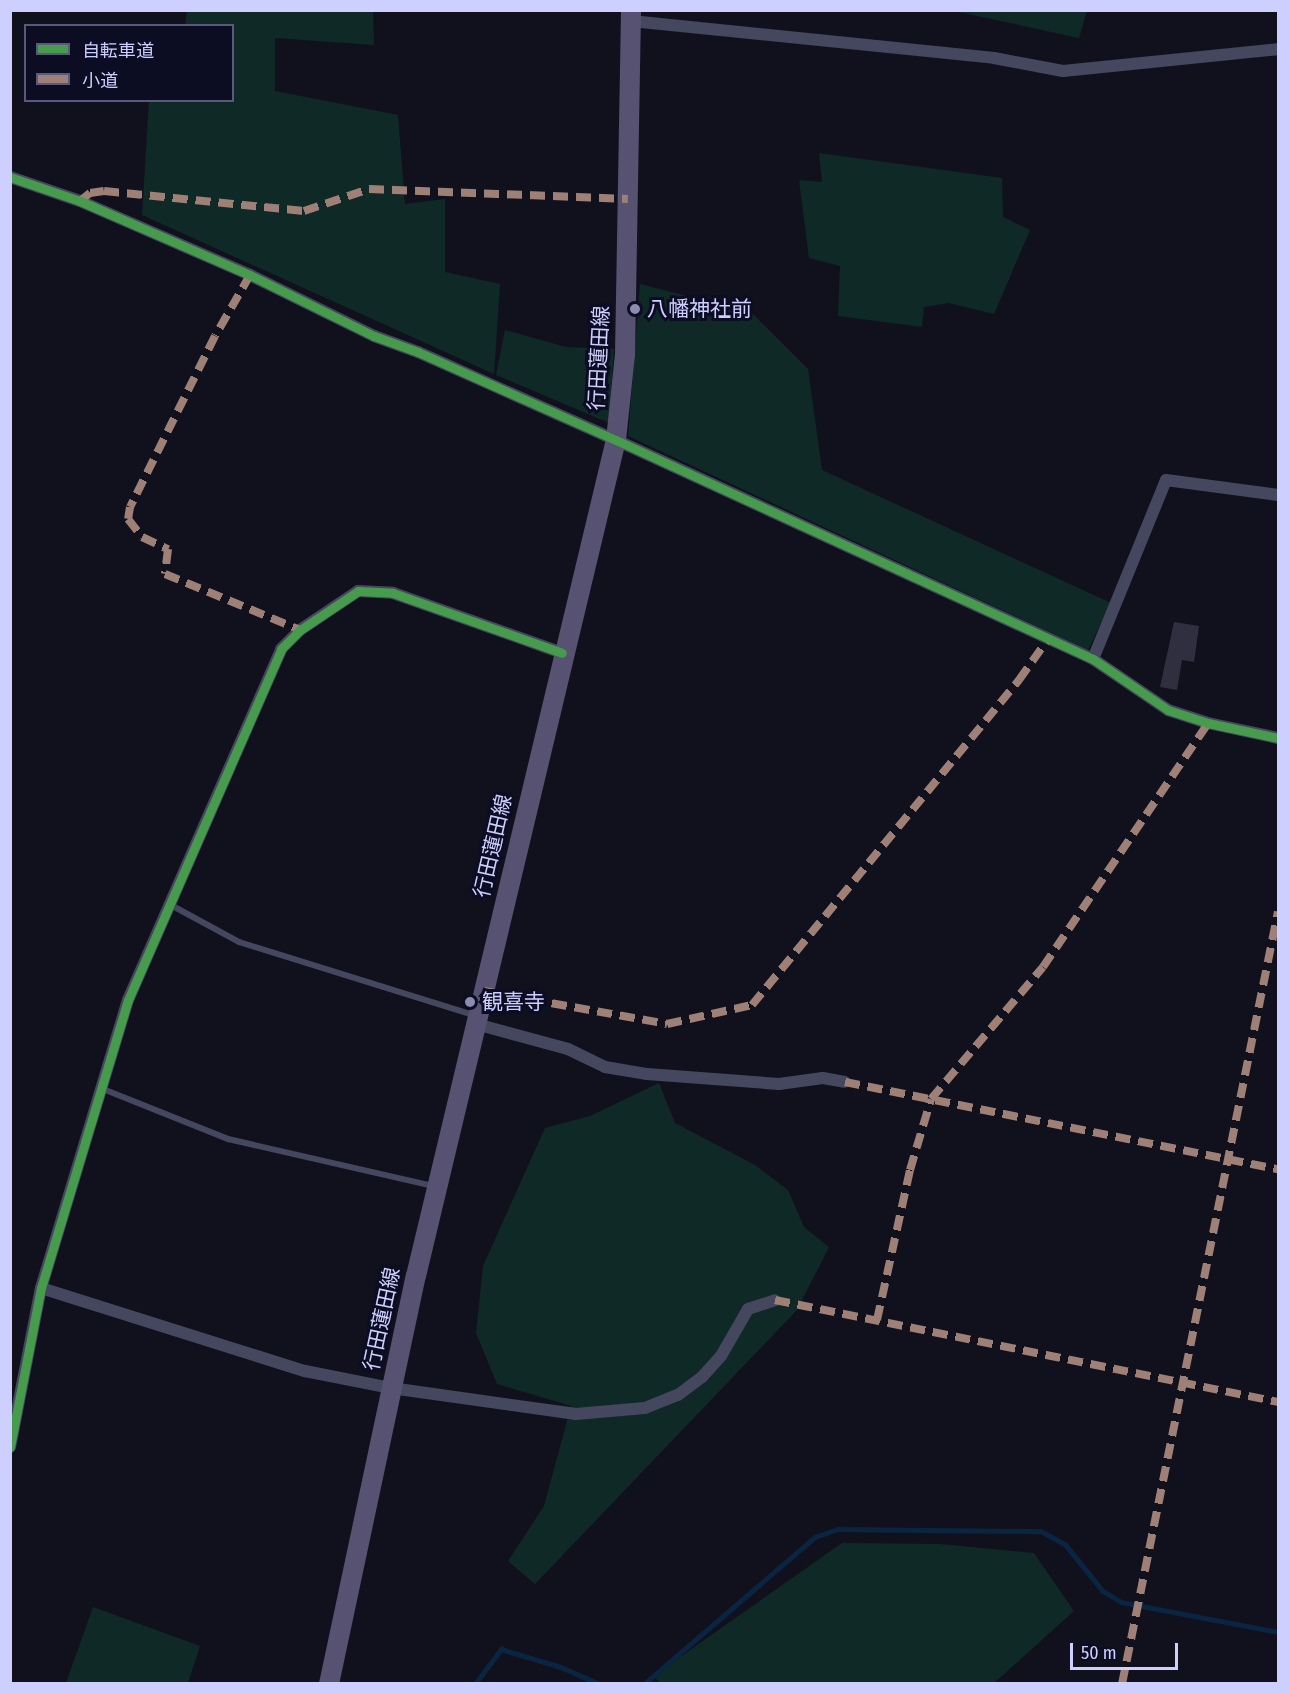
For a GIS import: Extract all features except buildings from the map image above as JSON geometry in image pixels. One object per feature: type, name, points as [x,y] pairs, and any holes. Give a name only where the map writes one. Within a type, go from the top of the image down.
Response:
[{"type":"main road","name":"行田蓮田線","points":[[329,1683],[391,1388],[437,1186],[562,653],[616,440],[625,355],[631,16]]},
{"type":"street","points":[[631,16],[993,58],[1063,71],[1278,49]]},
{"type":"street","points":[[10,177],[91,205],[250,275],[374,336],[418,352],[616,440],[1093,659],[1168,710],[1208,723],[1278,738]]},
{"type":"street","points":[[1093,659],[1166,480],[1278,495]]},
{"type":"street","points":[[10,1447],[41,1288],[103,1089],[128,1000],[281,649],[300,630],[358,591],[393,593],[562,653]]},
{"type":"street","points":[[477,1020],[568,1049],[605,1067],[647,1074],[779,1084],[823,1078],[845,1082]]},
{"type":"street","points":[[41,1288],[305,1371],[391,1388],[576,1414],[645,1408],[678,1395],[702,1377],[721,1356],[748,1310],[775,1300]]},
{"type":"lane","points":[[169,904],[239,942],[477,1020]]},
{"type":"lane","points":[[103,1089],[228,1139],[437,1186]]},
{"type":"green space","points":[[187,11],[373,11],[374,45],[275,38],[275,91],[398,115],[405,204],[445,199],[445,272],[500,284],[494,374],[142,215],[149,102],[234,102],[234,24],[185,24]]},
{"type":"green space","points":[[954,11],[1087,11],[1079,38]]},
{"type":"green space","points":[[819,153],[1002,178],[1003,217],[1030,230],[994,314],[949,303],[924,307],[922,327],[838,316],[840,266],[809,258],[799,180],[822,182]]},
{"type":"green space","points":[[640,284],[752,313],[808,369],[822,470],[1111,603],[1088,650],[628,436]]},
{"type":"green space","points":[[505,330],[566,347],[614,349],[609,423],[496,375]]},
{"type":"green space","points":[[659,1083],[675,1123],[755,1165],[788,1190],[804,1227],[829,1247],[797,1310],[535,1584],[508,1561],[544,1506],[571,1406],[497,1384],[476,1333],[483,1266],[545,1128],[590,1116]]},
{"type":"green space","points":[[842,1543],[940,1544],[1034,1553],[1074,1611],[994,1683],[662,1684],[653,1676]]},
{"type":"green space","points":[[93,1607],[200,1646],[188,1683],[66,1683]]},
{"type":"waterway","points":[[644,1684],[815,1537],[838,1529],[1041,1531],[1066,1545],[1103,1591],[1121,1602],[1278,1632]]},
{"type":"waterway","points":[[475,1684],[501,1649],[561,1667],[600,1684]]},
{"type":"marked path","points":[[80,201],[90,193],[104,191],[304,211],[369,189],[628,199]]},
{"type":"marked path","points":[[250,275],[215,336],[130,507],[128,519],[142,537],[168,549],[165,574],[300,630]]},
{"type":"marked path","points":[[484,991],[667,1024],[752,1005],[1019,680],[1048,639]]},
{"type":"marked path","points":[[877,1320],[910,1170],[931,1099],[1043,967],[1208,723]]},
{"type":"marked path","points":[[1122,1684],[1278,912]]},
{"type":"marked path","points":[[845,1082],[1278,1169]]},
{"type":"marked path","points":[[775,1300],[1278,1402]]},
{"type":"cycle path","points":[[10,177],[80,201],[250,275],[374,336],[418,352],[616,440],[1093,659],[1168,710],[1208,723],[1278,738]]},
{"type":"cycle path","points":[[10,1447],[41,1288],[128,1000],[281,649],[300,630],[358,591],[393,593],[562,653]]},
{"type":"place","name":"八幡神社前","points":[[635,309]]},
{"type":"place","name":"観喜寺","points":[[470,1002]]}]
